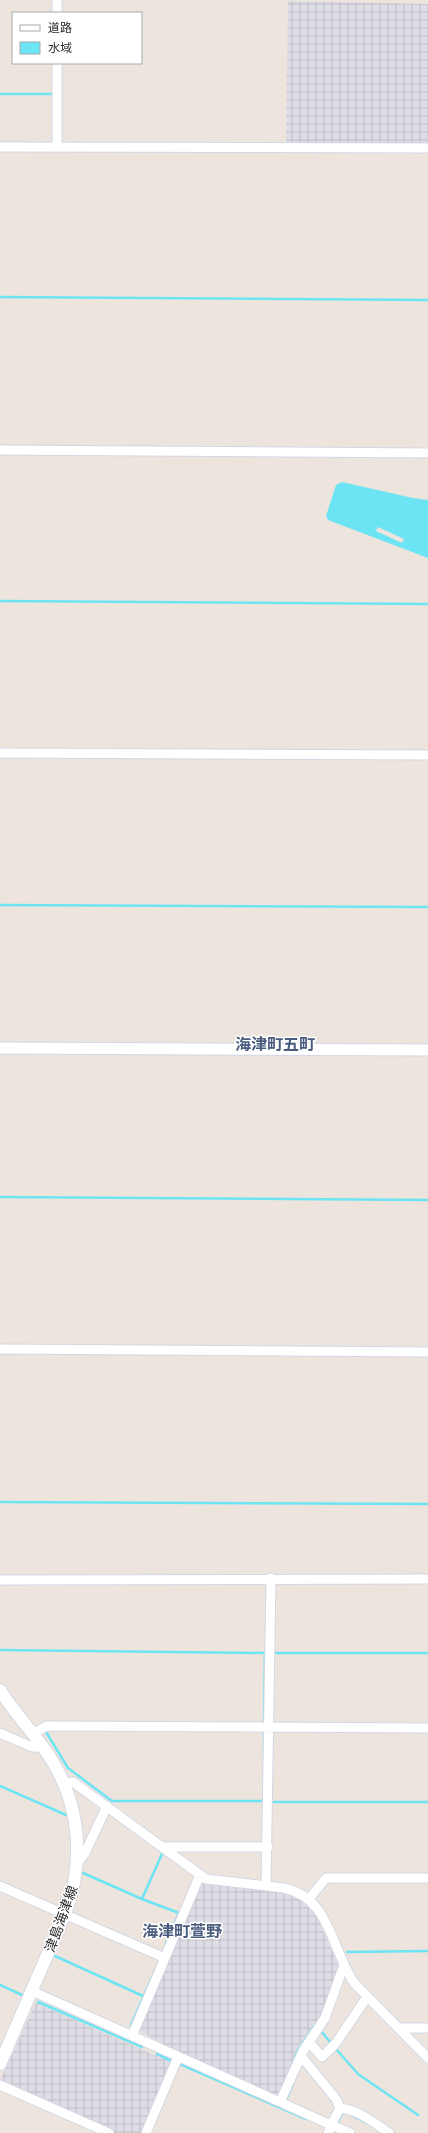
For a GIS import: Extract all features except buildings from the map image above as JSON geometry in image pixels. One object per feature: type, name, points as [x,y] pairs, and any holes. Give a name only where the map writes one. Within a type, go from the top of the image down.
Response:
[{"type":"main road","name":"津島海津線","points":[[0,1690],[54,1764],[64,1784],[76,1827],[78,1862],[71,1899],[0,2064]]},
{"type":"street","points":[[57,0],[57,12]]},
{"type":"street","points":[[57,64],[57,146]]},
{"type":"street","points":[[0,147],[428,148]]},
{"type":"street","points":[[0,450],[428,453]]},
{"type":"street","points":[[0,753],[428,755]]},
{"type":"street","points":[[0,1048],[428,1050]]},
{"type":"street","points":[[0,1349],[428,1352]]},
{"type":"street","points":[[266,1886],[268,1847],[271,1578]]},
{"type":"street","points":[[0,1580],[271,1578],[428,1579]]},
{"type":"street","points":[[32,1734],[47,1726],[428,1728]]},
{"type":"street","points":[[0,1733],[32,1747],[42,1747]]},
{"type":"street","points":[[64,1784],[73,1782],[206,1879],[293,1890],[309,1899],[322,1914],[344,1965],[355,1984],[428,2058]]},
{"type":"street","points":[[78,1862],[85,1854],[107,1806]]},
{"type":"street","points":[[164,1847],[268,1847]]},
{"type":"street","points":[[132,2036],[200,1875]]},
{"type":"street","points":[[309,1899],[326,1878],[428,1878]]},
{"type":"street","points":[[0,1886],[165,1958]]},
{"type":"street","points":[[280,2102],[301,2056],[325,2018],[344,1965]]},
{"type":"street","points":[[32,1991],[280,2102],[329,2129],[350,2133]]},
{"type":"street","points":[[309,2042],[322,2057],[336,2043],[367,1997]]},
{"type":"street","points":[[398,2028],[428,2028]]},
{"type":"street","points":[[301,2056],[336,2099],[340,2108]]},
{"type":"street","points":[[146,2133],[178,2057]]},
{"type":"street","points":[[0,2085],[109,2133]]},
{"type":"street","points":[[329,2129],[340,2108]]},
{"type":"street","points":[[340,2108],[349,2109],[360,2114],[389,2133]]},
{"type":"shaded area","points":[[288,1],[428,4],[428,145],[286,144]]},
{"type":"shaded area","points":[[203,1884],[285,1893],[305,1901],[316,1914],[338,1965],[338,1970],[321,2017],[317,2024],[314,2023],[296,2049],[294,2059],[279,2093],[274,2095],[163,2047],[161,2042],[141,2032],[139,2026],[199,1886]]},
{"type":"shaded area","points":[[36,2003],[173,2063],[143,2133],[114,2133],[1,2084],[0,2081]]},
{"type":"water","points":[[342,482],[428,500],[428,558],[328,520],[326,516],[336,485]]},
{"type":"pier","points":[[378,527],[404,539],[402,543],[376,531]]},
{"type":"waterway","points":[[0,94],[53,94]]},
{"type":"waterway","points":[[0,297],[428,300]]},
{"type":"waterway","points":[[0,601],[428,604]]},
{"type":"waterway","points":[[0,905],[428,907]]},
{"type":"waterway","points":[[0,1197],[428,1200]]},
{"type":"waterway","points":[[0,1502],[428,1504]]},
{"type":"waterway","points":[[0,1650],[266,1653]]},
{"type":"waterway","points":[[264,1724],[265,1653]]},
{"type":"waterway","points":[[275,1653],[428,1653]]},
{"type":"waterway","points":[[264,1731],[264,1758]]},
{"type":"waterway","points":[[46,1732],[68,1768],[112,1801],[264,1801]]},
{"type":"waterway","points":[[0,1786],[66,1815]]},
{"type":"waterway","points":[[273,1802],[428,1802]]},
{"type":"waterway","points":[[162,1854],[142,1899],[179,1913],[166,1943]]},
{"type":"waterway","points":[[83,1873],[142,1899]]},
{"type":"waterway","points":[[347,1952],[428,1951]]},
{"type":"waterway","points":[[55,1956],[143,1996]]},
{"type":"waterway","points":[[131,2025],[157,1966]]},
{"type":"waterway","points":[[0,1985],[22,1995]]},
{"type":"waterway","points":[[38,2002],[142,2047]]},
{"type":"waterway","points":[[295,2057],[314,2026]]},
{"type":"waterway","points":[[320,2030],[332,2044]]},
{"type":"waterway","points":[[336,2049],[358,2074],[418,2115]]},
{"type":"waterway","points":[[157,2054],[172,2061]]},
{"type":"waterway","points":[[180,2064],[306,2119]]},
{"type":"waterway","points":[[286,2100],[293,2084]]},
{"type":"waterway","points":[[337,2124],[343,2112],[345,2113]]},
{"type":"waterway","points":[[349,2114],[365,2122]]},
{"type":"district","name":"海津町五町","points":[[275,1044]]},
{"type":"district","name":"海津町萱野","points":[[182,1931]]}]
